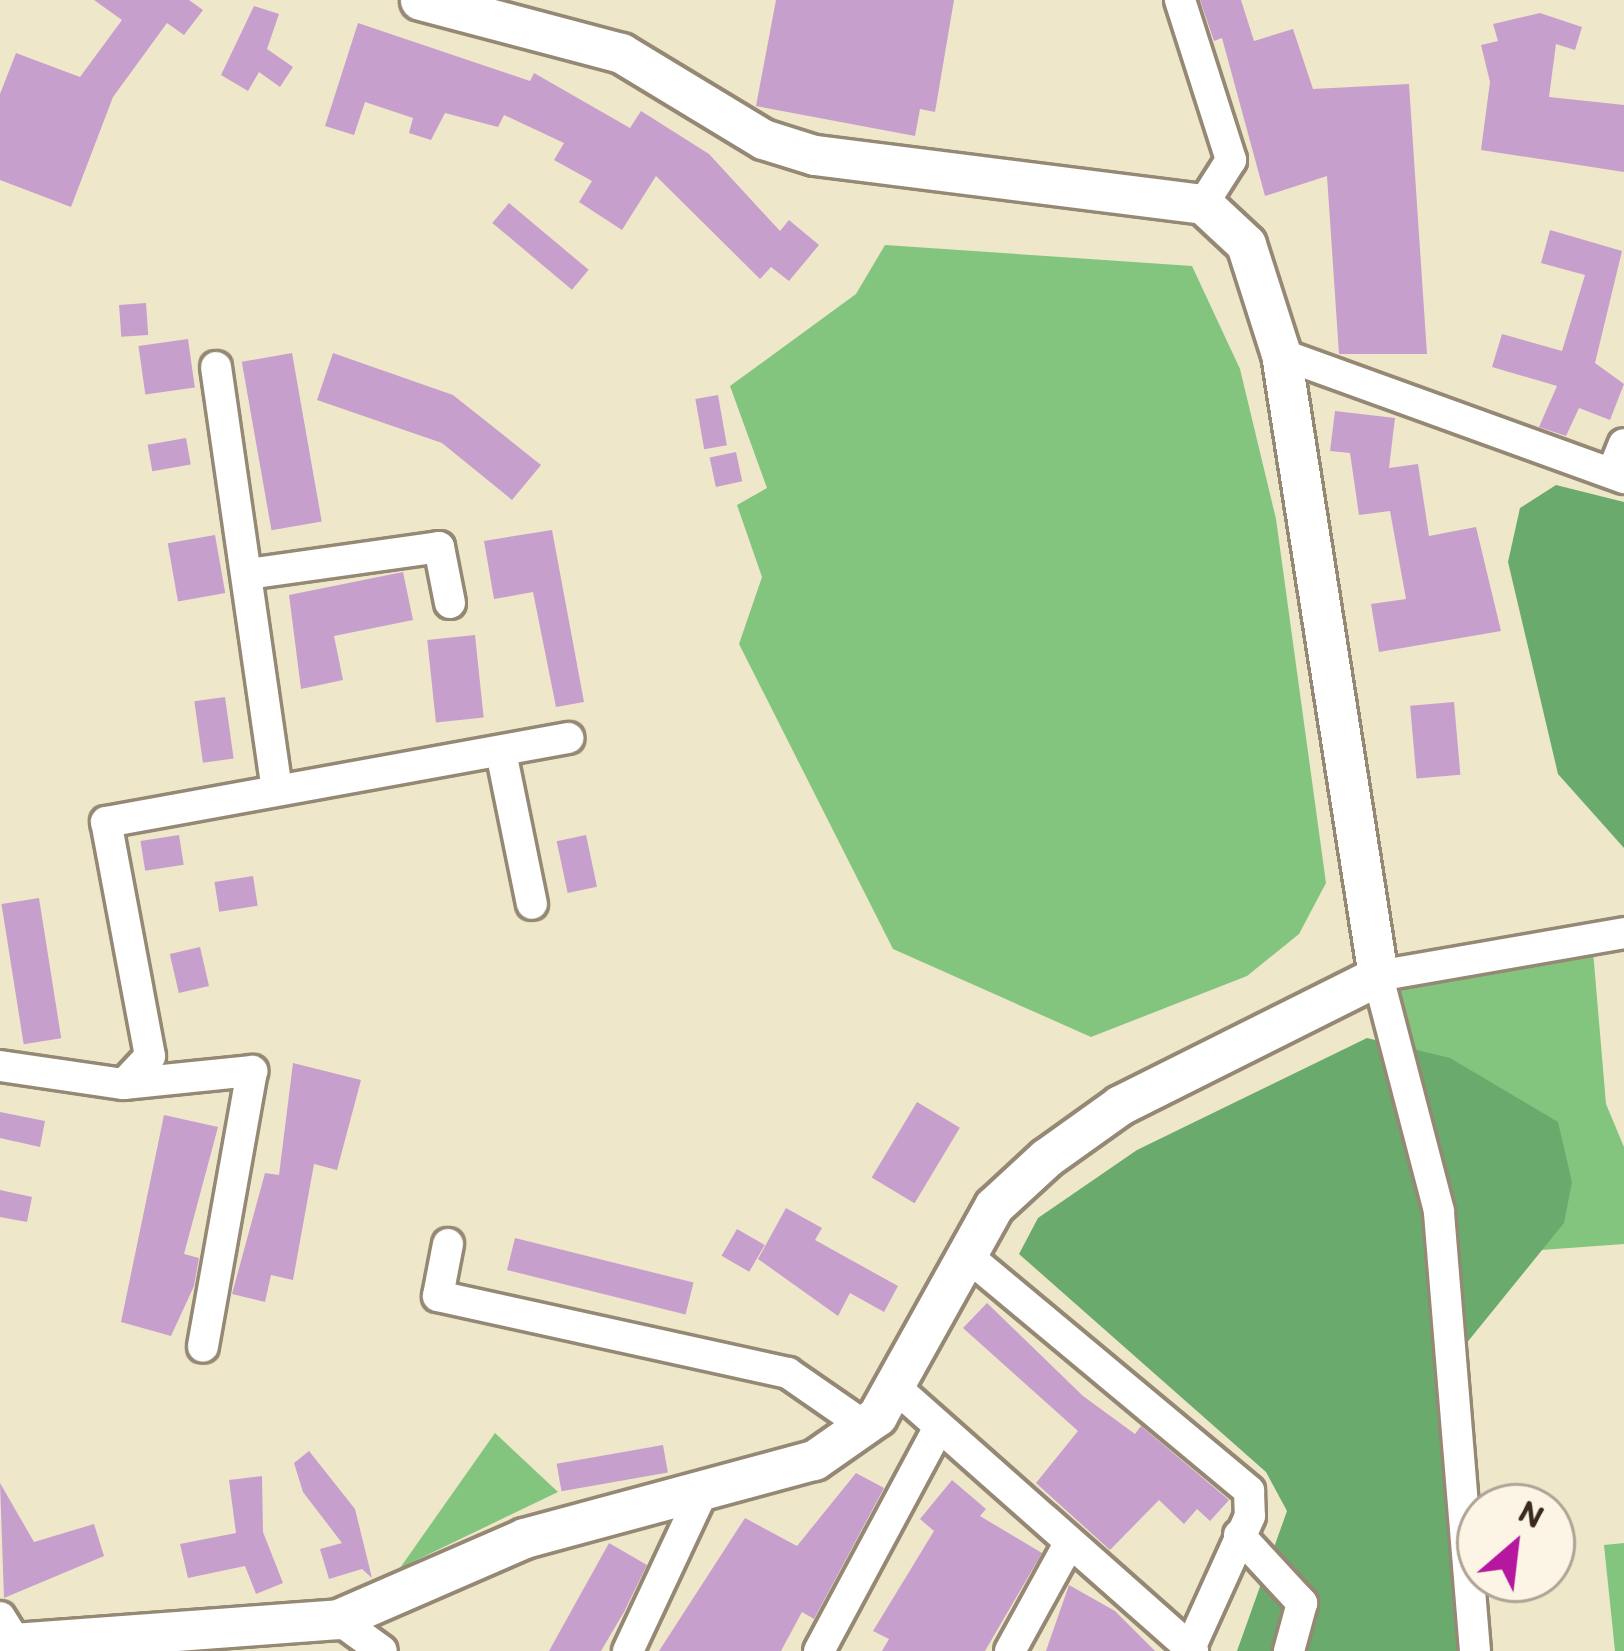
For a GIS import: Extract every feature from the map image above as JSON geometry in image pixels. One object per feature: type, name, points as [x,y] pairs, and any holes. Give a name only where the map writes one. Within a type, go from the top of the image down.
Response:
[{"type":"street","points":[[420,0],[621,53],[764,140],[814,154],[1203,204],[1246,244],[1281,354],[1378,976],[1439,1211],[1475,1651]]},
{"type":"street","points":[[1180,0],[1231,160],[1203,204]]},
{"type":"street","points":[[1281,354],[1620,465]]},
{"type":"street","points":[[216,367],[277,789]]},
{"type":"street","points":[[248,574],[439,547],[450,603]]},
{"type":"street","points":[[124,1084],[150,1056],[106,822],[568,738]]},
{"type":"street","points":[[501,752],[532,904]]},
{"type":"street","points":[[19,1640],[338,1619],[524,1538],[704,1491],[757,1484],[863,1425],[895,1387],[994,1206],[1120,1105],[1378,976],[1624,934]]},
{"type":"street","points":[[0,1066],[124,1084],[252,1071],[203,1347]]},
{"type":"street","points":[[448,1244],[438,1295],[788,1373],[863,1425]]},
{"type":"street","points":[[895,1387],[1191,1650],[1239,1534],[1250,1492],[965,1254]]},
{"type":"street","points":[[819,1651],[939,1427]]},
{"type":"street","points":[[628,1651],[704,1491]]},
{"type":"street","points":[[1239,1534],[1302,1603],[1288,1651]]},
{"type":"street","points":[[1010,1651],[1070,1542]]},
{"type":"street","points":[[338,1619],[382,1651]]},
{"type":"green space","points":[[885,245],[1192,266],[1240,369],[1276,519],[1326,883],[1299,934],[1247,976],[1091,1037],[893,949],[739,644],[762,577],[737,505],[767,488],[730,386],[856,294]]},
{"type":"green space","points":[[1556,485],[1624,502],[1624,848],[1558,774],[1508,562],[1520,508]]},
{"type":"green space","points":[[1592,939],[1606,1104],[1624,1147],[1624,1244],[1444,1257],[1378,976]]},
{"type":"green space","points":[[1367,1038],[1450,1058],[1558,1122],[1572,1182],[1564,1223],[1435,1382],[1460,1651],[1237,1651],[1287,1511],[1266,1472],[1019,1254],[1038,1218],[1137,1150]]},
{"type":"green space","points":[[495,1433],[558,1492],[400,1568]]},
{"type":"green space","points":[[1624,1543],[1624,1651],[1615,1651],[1604,1545]]},
{"type":"building","points":[[94,0],[189,0],[203,10],[184,35],[167,23],[113,97],[71,207],[0,180],[0,94],[16,53],[80,77],[122,20]]},
{"type":"building","points":[[776,0],[954,0],[935,112],[920,109],[915,136],[756,106]]},
{"type":"building","points":[[1200,0],[1241,0],[1254,41],[1293,29],[1313,89],[1409,84],[1427,354],[1339,354],[1327,176],[1265,196],[1222,38],[1214,41]]},
{"type":"building","points":[[254,6],[279,14],[267,49],[293,67],[280,87],[259,72],[248,91],[221,75]]},
{"type":"building","points":[[1540,13],[1582,27],[1575,50],[1556,44],[1549,97],[1624,105],[1624,172],[1481,150],[1490,82],[1481,45],[1498,41],[1493,24]]},
{"type":"building","points":[[358,23],[530,81],[534,73],[630,128],[641,111],[709,154],[780,231],[789,220],[819,245],[789,281],[771,267],[760,279],[656,176],[622,230],[579,202],[592,181],[554,160],[564,143],[504,115],[498,127],[445,113],[431,140],[409,133],[413,118],[365,102],[354,135],[325,126]]},
{"type":"building","points":[[509,203],[589,270],[572,290],[492,223]]},
{"type":"building","points":[[1550,230],[1622,251],[1595,363],[1624,384],[1610,420],[1579,408],[1566,436],[1539,427],[1557,386],[1492,367],[1502,334],[1562,351],[1585,275],[1541,263]]},
{"type":"building","points":[[146,303],[148,335],[121,337],[119,305]]},
{"type":"building","points":[[188,339],[195,388],[145,394],[138,346]]},
{"type":"building","points":[[292,353],[322,521],[271,530],[242,362]]},
{"type":"building","points":[[333,353],[453,395],[541,465],[512,500],[442,443],[317,400]]},
{"type":"building","points":[[718,395],[727,445],[704,449],[695,399]]},
{"type":"building","points":[[1335,411],[1395,418],[1389,468],[1418,464],[1429,536],[1476,527],[1501,631],[1379,652],[1371,604],[1406,599],[1390,511],[1359,515],[1350,453],[1330,451]]},
{"type":"building","points":[[186,438],[191,465],[152,471],[148,445]]},
{"type":"building","points":[[736,452],[742,481],[716,487],[710,458]]},
{"type":"building","points":[[552,530],[584,702],[556,707],[533,592],[494,599],[484,541]]},
{"type":"building","points":[[215,535],[225,593],[178,601],[168,543]]},
{"type":"building","points":[[403,572],[413,620],[334,636],[343,680],[301,689],[289,595]]},
{"type":"building","points":[[475,635],[484,718],[436,723],[427,640]]},
{"type":"building","points":[[225,697],[234,758],[203,763],[194,701]]},
{"type":"building","points":[[1454,702],[1460,775],[1417,779],[1410,706]]},
{"type":"building","points":[[179,835],[184,865],[145,871],[140,841]]},
{"type":"building","points":[[586,835],[597,887],[568,893],[557,841]]},
{"type":"building","points":[[253,876],[258,906],[219,912],[214,882]]},
{"type":"building","points":[[39,898],[61,1038],[24,1044],[1,904]]},
{"type":"building","points":[[200,947],[209,986],[179,993],[170,954]]},
{"type":"building","points":[[293,1063],[361,1080],[337,1170],[314,1164],[293,1280],[271,1275],[265,1302],[232,1294],[265,1173],[279,1175]]},
{"type":"building","points":[[917,1102],[960,1128],[915,1203],[872,1177]]},
{"type":"building","points":[[0,1112],[45,1121],[40,1147],[0,1138]]},
{"type":"building","points":[[164,1115],[218,1127],[184,1254],[199,1258],[194,1286],[171,1336],[121,1322]]},
{"type":"building","points":[[0,1190],[32,1197],[27,1222],[0,1217]]},
{"type":"building","points":[[786,1208],[822,1228],[815,1240],[898,1286],[884,1312],[850,1293],[838,1316],[758,1259]]},
{"type":"building","points":[[737,1229],[765,1245],[749,1272],[722,1256]]},
{"type":"building","points":[[515,1238],[694,1283],[686,1315],[507,1270]]},
{"type":"building","points":[[987,1303],[1083,1396],[1135,1434],[1141,1426],[1229,1500],[1210,1521],[1197,1509],[1184,1524],[1159,1500],[1110,1550],[1036,1483],[1078,1431],[963,1328]]},
{"type":"building","points":[[663,1445],[668,1473],[562,1491],[557,1464]]},
{"type":"building","points":[[309,1451],[355,1509],[372,1578],[362,1569],[329,1579],[320,1549],[342,1543],[303,1492],[294,1463]]},
{"type":"building","points":[[856,1473],[884,1488],[814,1619],[802,1612],[781,1651],[659,1651],[745,1518],[797,1546]]},
{"type":"building","points":[[262,1476],[263,1532],[283,1583],[256,1594],[245,1566],[188,1578],[180,1544],[236,1533],[229,1480]]},
{"type":"building","points":[[952,1480],[986,1509],[980,1516],[1042,1553],[985,1651],[882,1651],[889,1639],[873,1631],[934,1531],[920,1519]]},
{"type":"building","points":[[0,1483],[34,1542],[94,1524],[104,1556],[4,1598]]},
{"type":"building","points":[[609,1543],[647,1565],[624,1612],[601,1651],[549,1651]]},
{"type":"building","points":[[1069,1585],[1115,1611],[1155,1651],[1046,1651]]}]
